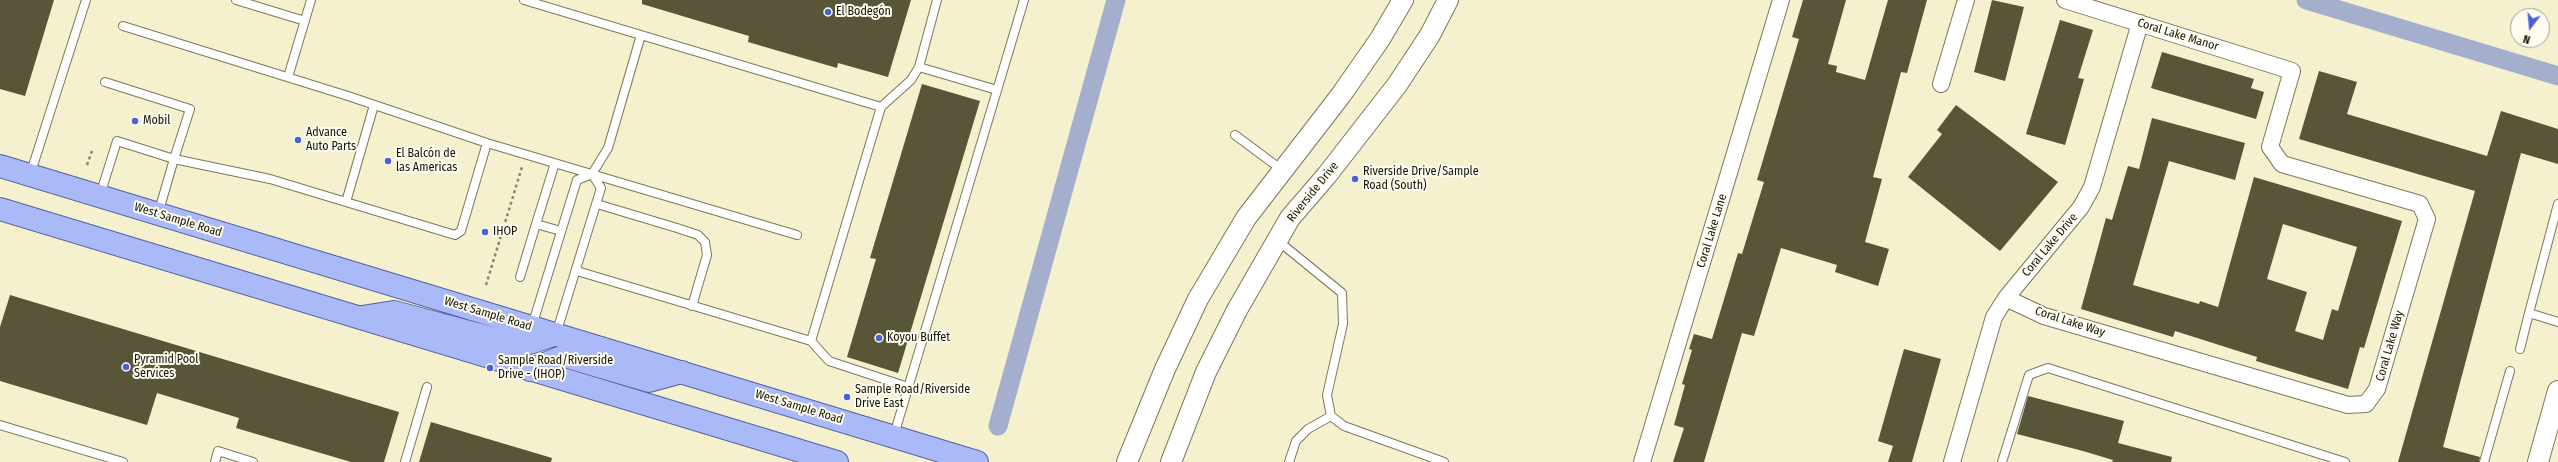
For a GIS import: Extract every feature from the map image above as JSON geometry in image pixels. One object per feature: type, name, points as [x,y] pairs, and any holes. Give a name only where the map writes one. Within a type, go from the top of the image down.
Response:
[{"type":"main road","name":"West Sample Road","points":[[0,166],[977,462]]},
{"type":"main road","points":[[0,209],[837,462]]},
{"type":"main road","points":[[357,317],[394,312],[521,346],[556,334]]},
{"type":"main road","points":[[530,370],[564,356],[649,381],[682,372]]},
{"type":"street","points":[[1127,462],[1165,369],[1198,299],[1246,218],[1341,95],[1380,39],[1403,0]]},
{"type":"street","name":"Riverside Drive","points":[[1170,462],[1206,372],[1237,310],[1290,218],[1327,176],[1397,85],[1430,35],[1448,0]]},
{"type":"street","name":"Coral Lake Lane","points":[[1642,462],[1781,0]]},
{"type":"street","points":[[1942,84],[1966,0]]},
{"type":"street","name":"Coral Lake Manor","points":[[2065,0],[2292,71]]},
{"type":"street","name":"Coral Lake Drive","points":[[1952,462],[1994,317],[2006,298],[2081,207],[2092,187],[2140,23]]},
{"type":"street","name":"Coral Lake Way","points":[[2006,298],[2044,316],[2059,321],[2348,405],[2366,404],[2377,389],[2427,219],[2420,204],[2282,164],[2270,148],[2292,71]]},
{"type":"street","points":[[2538,462],[2557,399]]},
{"type":"lane","points":[[30,176],[86,0]]},
{"type":"lane","points":[[236,0],[305,21]]},
{"type":"lane","points":[[288,78],[311,0]]},
{"type":"lane","points":[[524,0],[882,107]]},
{"type":"lane","points":[[811,341],[882,107],[911,80],[919,67],[937,0]]},
{"type":"lane","points":[[894,436],[1024,0]]},
{"type":"lane","points":[[123,26],[374,105],[487,143],[797,236]]},
{"type":"lane","points":[[532,327],[577,180],[592,174],[608,148],[641,35]]},
{"type":"lane","points":[[919,67],[997,90]]},
{"type":"lane","points":[[105,82],[190,109],[158,215]]},
{"type":"lane","points":[[346,202],[374,105]]},
{"type":"lane","points":[[1235,135],[1282,170]]},
{"type":"lane","points":[[100,196],[118,141],[174,159],[270,179],[451,235],[458,234],[461,231],[487,143]]},
{"type":"lane","points":[[520,276],[555,163]]},
{"type":"lane","points":[[556,334],[601,188],[592,174]]},
{"type":"lane","points":[[597,204],[698,235],[705,242],[707,255],[692,306]]},
{"type":"lane","points":[[2520,349],[2558,204]]},
{"type":"lane","points":[[536,224],[561,232]]},
{"type":"lane","points":[[1277,240],[1342,292],[1343,324],[1327,395],[1331,416],[1344,426],[1444,462]]},
{"type":"lane","points":[[576,271],[811,341],[829,361],[908,387]]},
{"type":"lane","points":[[2530,313],[2558,322]]},
{"type":"lane","points":[[2002,462],[2029,374],[2048,368],[2345,462]]},
{"type":"lane","points":[[2484,462],[2510,371]]},
{"type":"lane","points":[[405,462],[427,387]]},
{"type":"lane","points":[[1289,462],[1296,440],[1308,429],[1331,416]]},
{"type":"lane","points":[[0,425],[123,462]]},
{"type":"lane","points":[[215,462],[218,452],[253,462]]},
{"type":"path","points":[[87,165],[92,151]]},
{"type":"path","points":[[486,285],[526,154]]},
{"type":"building","points":[[0,0],[54,0],[25,96],[0,89]]},
{"type":"building","points":[[642,0],[911,0],[888,77],[838,63],[837,68],[748,42],[749,36],[642,4]]},
{"type":"building","points":[[1803,0],[1846,0],[1828,64],[1837,66],[1836,72],[1865,80],[1888,0],[1927,0],[1907,73],[1901,72],[1873,177],[1882,179],[1865,242],[1889,249],[1878,286],[1835,272],[1837,265],[1781,248],[1754,336],[1742,333],[1704,462],[1673,462],[1684,428],[1674,425],[1685,385],[1682,384],[1692,350],[1689,349],[1694,334],[1712,339],[1738,253],[1742,254],[1764,182],[1757,180],[1799,39],[1792,37]]},
{"type":"building","points":[[1992,0],[2024,7],[2005,81],[1974,72]]},
{"type":"building","points":[[2060,20],[2093,30],[2078,78],[2084,79],[2065,145],[2026,134]]},
{"type":"building","points":[[2162,52],[2254,79],[2251,88],[2264,92],[2256,119],[2151,88]]},
{"type":"building","points":[[2319,71],[2357,82],[2347,114],[2487,156],[2501,111],[2558,129],[2558,164],[2521,153],[2443,447],[2480,457],[2479,462],[2398,462],[2475,191],[2299,139]]},
{"type":"building","points":[[922,84],[980,101],[898,373],[847,357],[876,259],[870,258]]},
{"type":"building","points":[[1956,105],[2058,182],[2000,251],[1908,177],[1942,134],[1937,130]]},
{"type":"building","points":[[2152,118],[2245,143],[2235,180],[2169,161],[2133,285],[2199,304],[2200,301],[2218,307],[2254,177],[2402,221],[2364,348],[2360,347],[2348,389],[2256,361],[2257,357],[2175,331],[2173,337],[2081,309],[2106,218],[2112,220],[2128,166],[2139,169]],"holes":[[[2283,224],[2357,247],[2338,311],[2332,309],[2323,340],[2295,331],[2307,292],[2267,279]]]},
{"type":"building","points":[[10,295],[399,412],[384,462],[351,462],[236,428],[239,418],[157,393],[147,425],[0,381],[0,327]]},
{"type":"building","points":[[1904,349],[1941,359],[1912,462],[1888,462],[1893,446],[1878,441]]},
{"type":"building","points":[[2028,396],[2124,421],[2118,443],[2172,457],[2171,462],[2112,462],[2113,460],[2083,451],[2017,434]]},
{"type":"building","points":[[431,422],[552,458],[551,462],[419,462]]},
{"type":"waterway","points":[[998,426],[1116,0]]},
{"type":"waterway","points":[[2306,0],[2558,76]]},
{"type":"place","name":"El Bodegón","points":[[828,12]]},
{"type":"place","name":"Mobil","points":[[135,121]]},
{"type":"place","name":"Advance Auto Parts","points":[[298,140]]},
{"type":"place","name":"El Balcón de las Americas","points":[[388,161]]},
{"type":"place","name":"Riverside Drive/Sample Road (South)","points":[[1355,179]]},
{"type":"place","name":"IHOP","points":[[485,232]]},
{"type":"place","name":"Koyou Buffet","points":[[879,338]]},
{"type":"place","name":"Pyramid Pool Services","points":[[126,367]]},
{"type":"place","name":"Sample Road/Riverside Drive - (IHOP)","points":[[490,368]]},
{"type":"place","name":"Sample Road/Riverside Drive East","points":[[847,397]]}]
